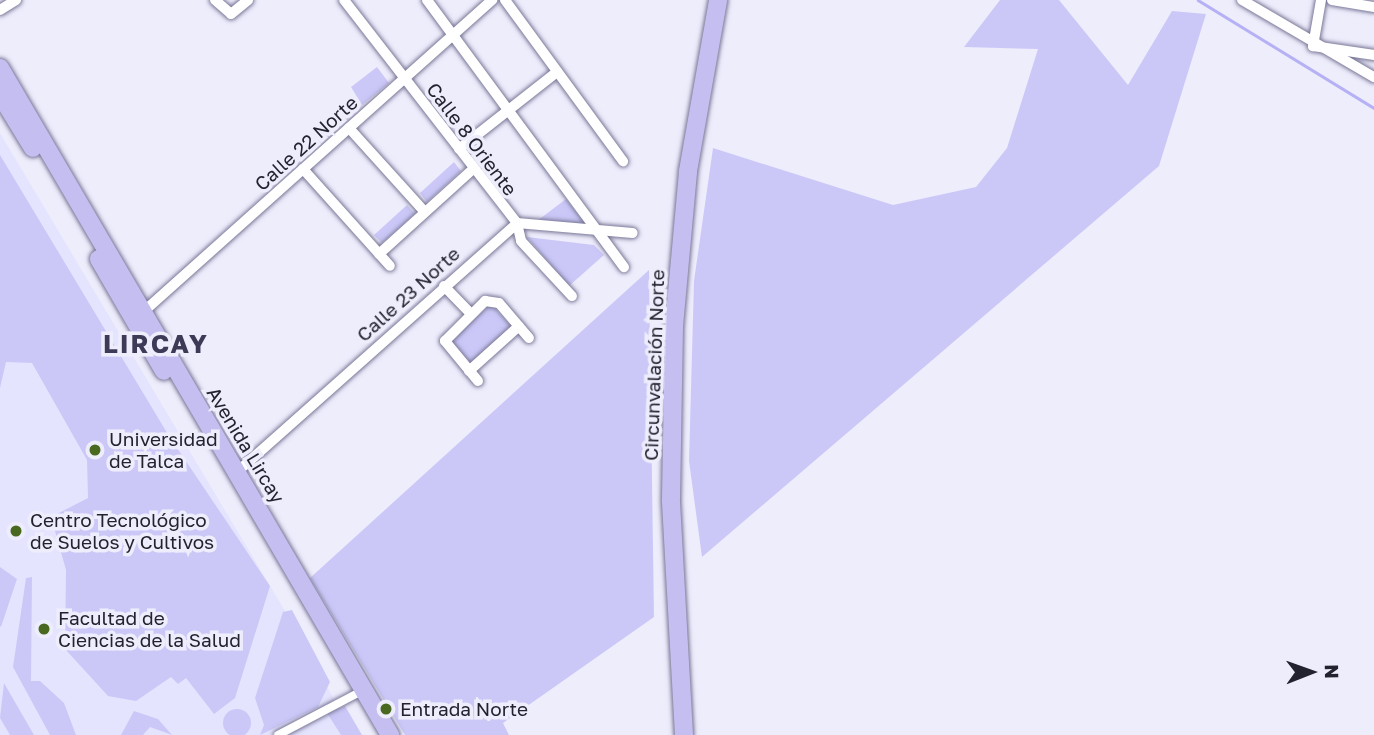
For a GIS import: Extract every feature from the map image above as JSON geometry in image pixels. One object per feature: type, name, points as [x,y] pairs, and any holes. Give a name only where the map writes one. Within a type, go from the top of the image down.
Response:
[{"type":"main road","name":"Circunvalación Norte","points":[[684,735],[671,499],[674,326],[688,171],[718,0]]},
{"type":"main road","name":"Avenida Lircay","points":[[0,68],[136,314],[381,735]]},
{"type":"main road","name":"Avenida Lircay","points":[[0,94],[236,472],[390,735]]},
{"type":"street","points":[[0,10],[16,0]]},
{"type":"street","points":[[215,0],[231,14],[248,0]]},
{"type":"street","name":"Calle 8 Oriente","points":[[344,0],[517,223],[521,241],[572,296]]},
{"type":"street","points":[[427,0],[624,267]]},
{"type":"street","name":"Calle 22 Norte","points":[[136,314],[492,0]]},
{"type":"street","points":[[505,0],[623,161]]},
{"type":"street","points":[[1242,0],[1313,46],[1374,77]]},
{"type":"street","points":[[1313,46],[1321,0]]},
{"type":"street","points":[[1332,0],[1374,7]]},
{"type":"street","points":[[1313,46],[1374,55]]},
{"type":"street","points":[[458,149],[557,72]]},
{"type":"street","points":[[349,128],[425,212]]},
{"type":"street","points":[[303,169],[390,266]]},
{"type":"street","points":[[379,254],[473,169]]},
{"type":"street","points":[[517,223],[633,233]]},
{"type":"street","name":"Calle 23 Norte","points":[[236,472],[517,223]]},
{"type":"street","points":[[444,286],[471,314]]},
{"type":"street","points":[[478,381],[445,341],[471,314],[492,299],[529,338]]},
{"type":"street","points":[[470,371],[519,327]]},
{"type":"street","points":[[278,735],[358,693]]},
{"type":"shaded area","points":[[1000,0],[1059,0],[1128,85],[1172,11],[1206,14],[1159,166],[702,557],[689,461],[694,281],[713,148],[893,205],[976,187],[1007,148],[1038,49],[964,47]]},
{"type":"shaded area","points":[[377,67],[389,83],[362,105],[351,87]]},
{"type":"shaded area","name":"Universidad de Talca","points":[[0,133],[285,611],[354,735],[0,735]]},
{"type":"shaded area","points":[[0,155],[169,436],[270,586],[235,698],[214,714],[186,678],[178,684],[171,677],[136,701],[108,696],[65,649],[66,570],[51,517],[88,498],[87,460],[32,363],[6,362],[0,388]]},
{"type":"shaded area","points":[[454,162],[461,171],[427,202],[420,193]]},
{"type":"shaded area","points":[[566,199],[588,227],[533,224]]},
{"type":"shaded area","points":[[407,205],[415,214],[382,243],[374,235]]},
{"type":"shaded area","points":[[527,237],[594,245],[604,255],[569,286]]},
{"type":"shaded area","points":[[649,270],[654,617],[503,723],[509,735],[405,735],[310,578]]},
{"type":"shaded area","points":[[491,304],[511,326],[471,363],[450,341]]},
{"type":"shaded area","points":[[0,567],[17,579],[1,627],[0,626]]},
{"type":"shaded area","points":[[32,577],[31,681],[40,681],[64,703],[76,735],[50,735],[13,667],[26,578]]},
{"type":"shaded area","points":[[292,610],[330,682],[318,707],[260,735],[264,725],[255,698],[283,612]]},
{"type":"shaded area","points":[[4,683],[34,735],[10,735],[0,718]]},
{"type":"shaded area","points":[[345,706],[362,735],[341,735],[327,713]]},
{"type":"shaded area","points":[[237,709],[247,713],[251,723],[247,733],[237,737],[227,733],[223,723],[227,713]]},
{"type":"shaded area","points":[[134,711],[158,719],[172,735],[150,727],[143,735],[121,735]]},
{"type":"waterway","points":[[1198,0],[1374,108]]},
{"type":"place","name":"Universidad de Talca","points":[[95,450]]},
{"type":"place","name":"Centro Tecnológico de Suelos y Cultivos","points":[[16,531]]},
{"type":"place","name":"Facultad de Ciencias de la Salud","points":[[44,629]]},
{"type":"place","name":"Entrada Norte","points":[[386,709]]},
{"type":"district","name":"LIRCAY","points":[[156,344]]}]
